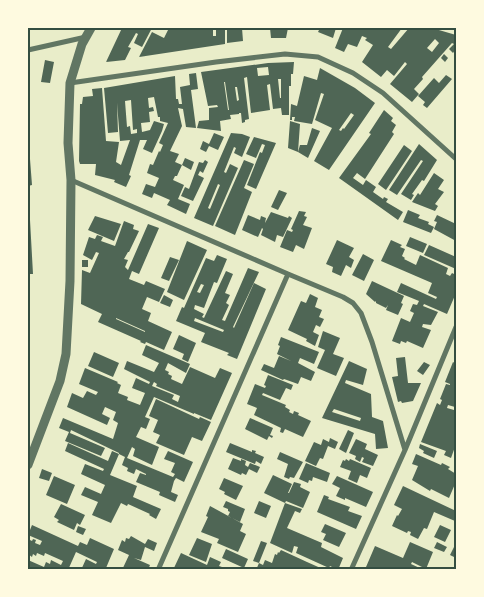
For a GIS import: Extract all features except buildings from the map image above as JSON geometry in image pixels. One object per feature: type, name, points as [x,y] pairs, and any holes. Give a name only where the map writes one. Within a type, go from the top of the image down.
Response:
[{"type":"street","points":[[28,465],[60,381],[66,354],[70,282],[68,143],[70,83],[91,28]]},
{"type":"street","points":[[28,50],[86,37]]},
{"type":"street","points":[[70,83],[285,54],[318,57],[353,73],[383,93],[456,159]]},
{"type":"street","points":[[70,180],[354,303],[361,313],[372,342],[405,450]]},
{"type":"street","points":[[158,570],[288,274]]},
{"type":"street","points":[[351,570],[405,450],[456,327]]}]
